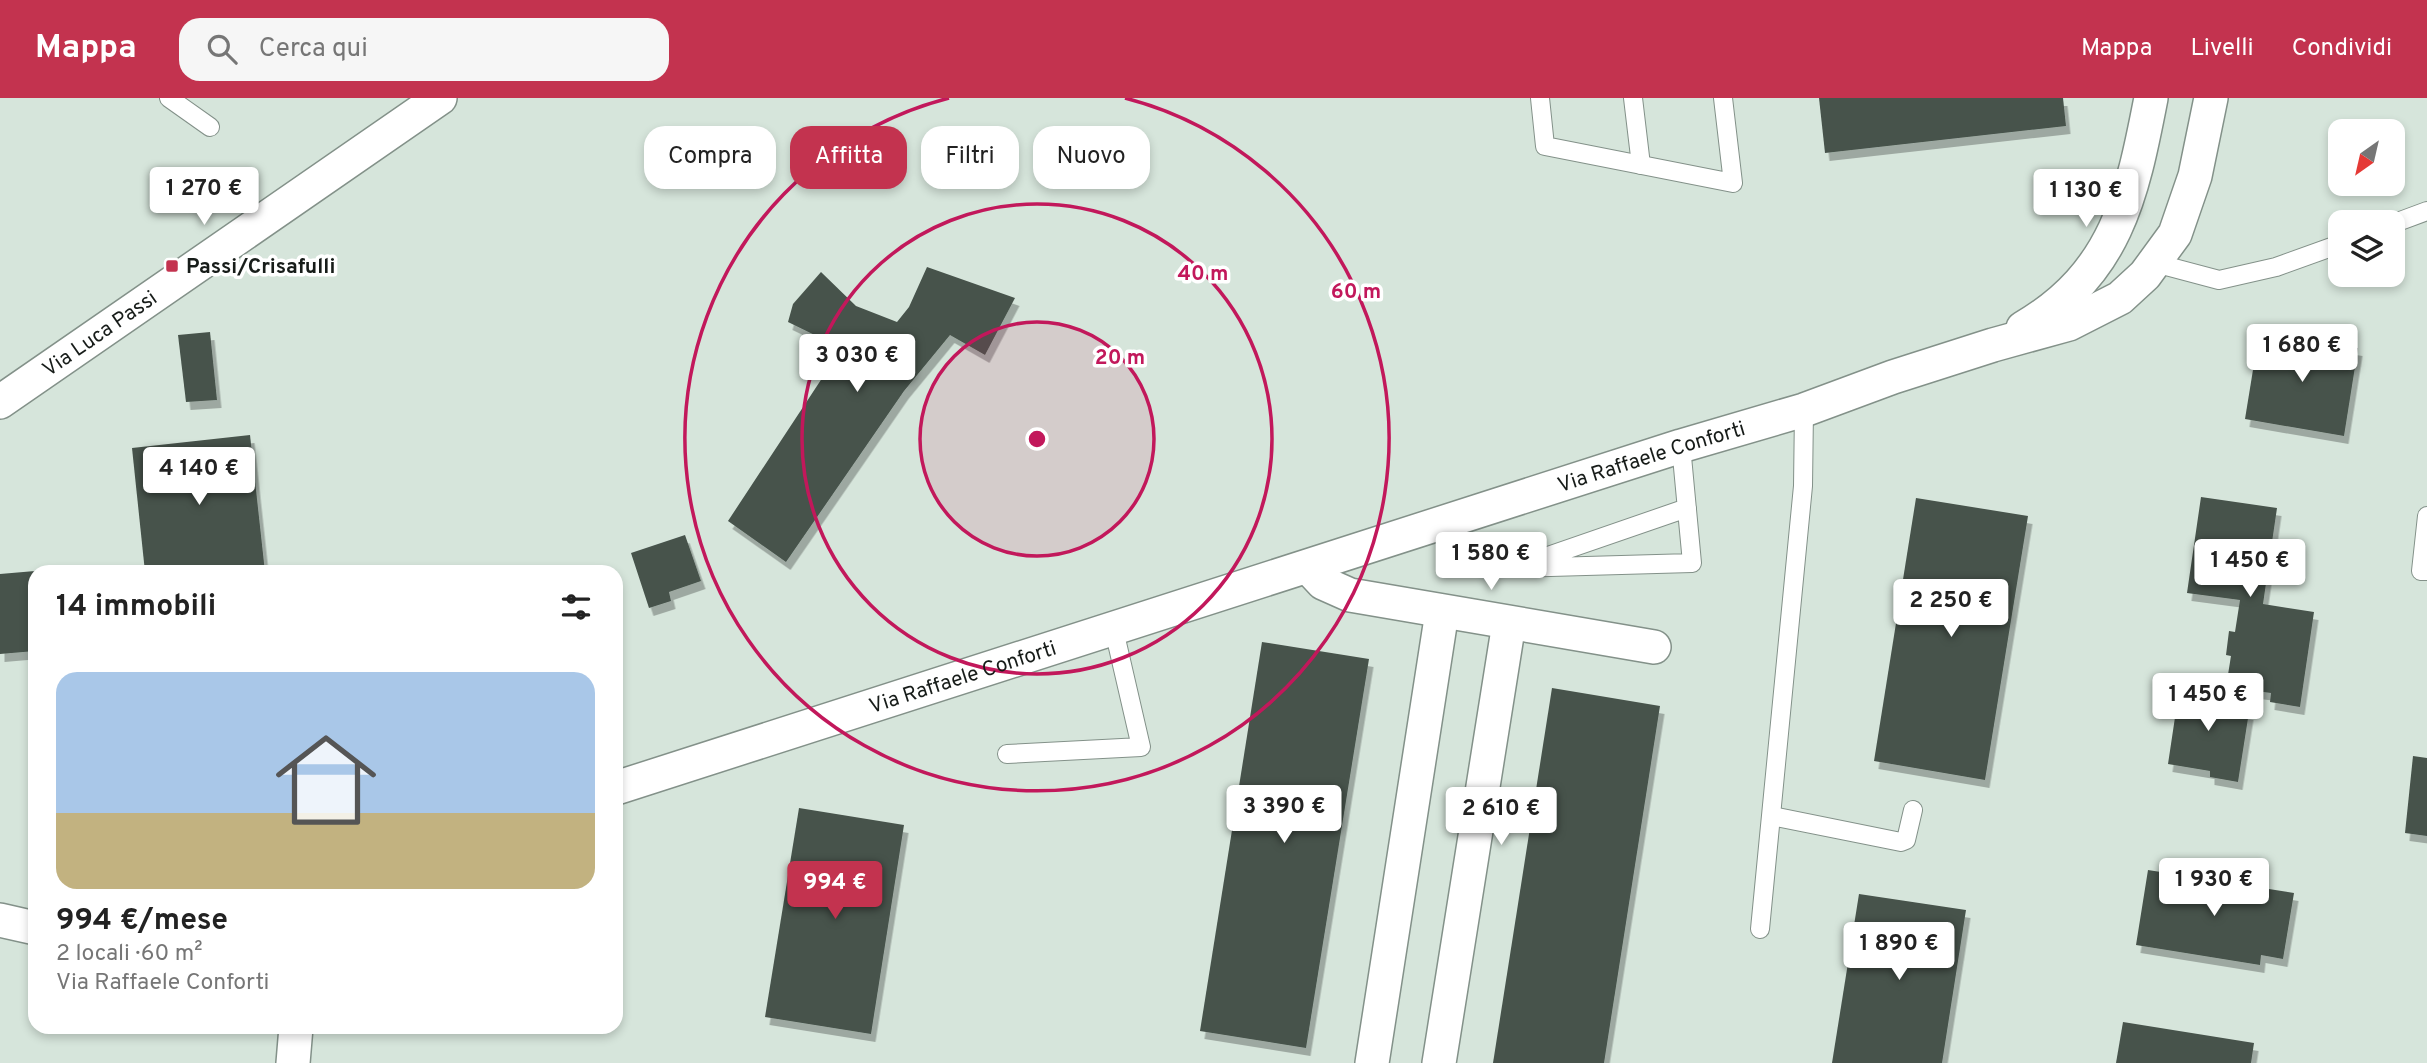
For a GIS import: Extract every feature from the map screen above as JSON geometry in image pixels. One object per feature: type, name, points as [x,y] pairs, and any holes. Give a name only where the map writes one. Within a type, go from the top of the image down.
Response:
[{"type":"street","name":"Via Luca Passi","points":[[0,402],[440,98]]},
{"type":"street","name":"Via Raffaele Conforti","points":[[1993,345],[2054,309],[2095,265],[2115,232],[2133,187],[2151,98]]},
{"type":"street","name":"Via Raffaele Conforti","points":[[623,786],[1308,568],[1681,446],[1804,410],[1993,345],[2048,331],[2088,317],[2120,298],[2155,263],[2175,234],[2189,197],[2211,98]]},
{"type":"street","points":[[1308,568],[1324,583],[1343,593],[1654,647]]},
{"type":"street","points":[[1372,1063],[1443,612]]},
{"type":"street","points":[[1439,1063],[1509,623]]},
{"type":"street","points":[[0,920],[28,926]]},
{"type":"street","points":[[293,1063],[295,1034]]},
{"type":"lane","points":[[169,98],[210,127]]},
{"type":"lane","points":[[1540,98],[1545,146],[1733,183],[1723,98]]},
{"type":"lane","points":[[1633,98],[1641,165]]},
{"type":"lane","points":[[2405,219],[2427,211]]},
{"type":"lane","points":[[2155,263],[2219,280],[2276,267],[2328,248]]},
{"type":"lane","points":[[1760,929],[1802,486],[1804,410]]},
{"type":"lane","points":[[1681,446],[1687,508],[1692,563],[1513,568],[1687,508]]},
{"type":"lane","points":[[2427,516],[2421,571],[2427,571]]},
{"type":"lane","points":[[1007,754],[1142,747],[1114,630]]},
{"type":"lane","points":[[1772,816],[1900,842],[1906,840],[1910,834],[1913,810]]},
{"type":"building","points":[[1819,98],[2063,98],[2066,126],[1825,153]]},
{"type":"building","points":[[927,267],[1015,298],[985,355],[950,335],[904,391],[786,562],[728,521],[840,351],[827,341],[788,322],[793,304],[821,272],[856,306],[897,322],[909,307]]},
{"type":"building","points":[[210,332],[217,400],[186,402],[178,335]]},
{"type":"building","points":[[2259,333],[2358,348],[2344,436],[2245,419]]},
{"type":"building","points":[[250,435],[264,565],[144,565],[132,448]]},
{"type":"building","points":[[2201,497],[2277,508],[2263,604],[2314,612],[2300,707],[2270,702],[2271,693],[2226,687],[2231,656],[2226,655],[2229,631],[2235,632],[2240,600],[2187,593]]},
{"type":"building","points":[[1916,498],[2028,516],[1985,780],[1874,761]]},
{"type":"building","points":[[685,535],[701,581],[669,592],[671,601],[649,608],[631,553]]},
{"type":"building","points":[[28,572],[28,652],[0,654],[0,574]]},
{"type":"building","points":[[1262,642],[1369,659],[1306,1048],[1200,1031]]},
{"type":"building","points":[[2180,684],[2233,693],[2231,709],[2249,712],[2238,782],[2210,777],[2210,771],[2168,764]]},
{"type":"building","points":[[1552,688],[1660,706],[1604,1063],[1493,1063]]},
{"type":"building","points":[[2413,756],[2427,758],[2427,836],[2405,833]]},
{"type":"building","points":[[799,808],[904,825],[871,1034],[765,1017]]},
{"type":"building","points":[[2148,870],[2294,893],[2283,959],[2261,955],[2260,965],[2136,945]]},
{"type":"building","points":[[1859,894],[1966,910],[1942,1063],[1832,1063]]},
{"type":"building","points":[[2123,1022],[2254,1043],[2251,1063],[2116,1063]]},
{"type":"place","name":"Passi/Crisafulli","points":[[172,266]]}]
